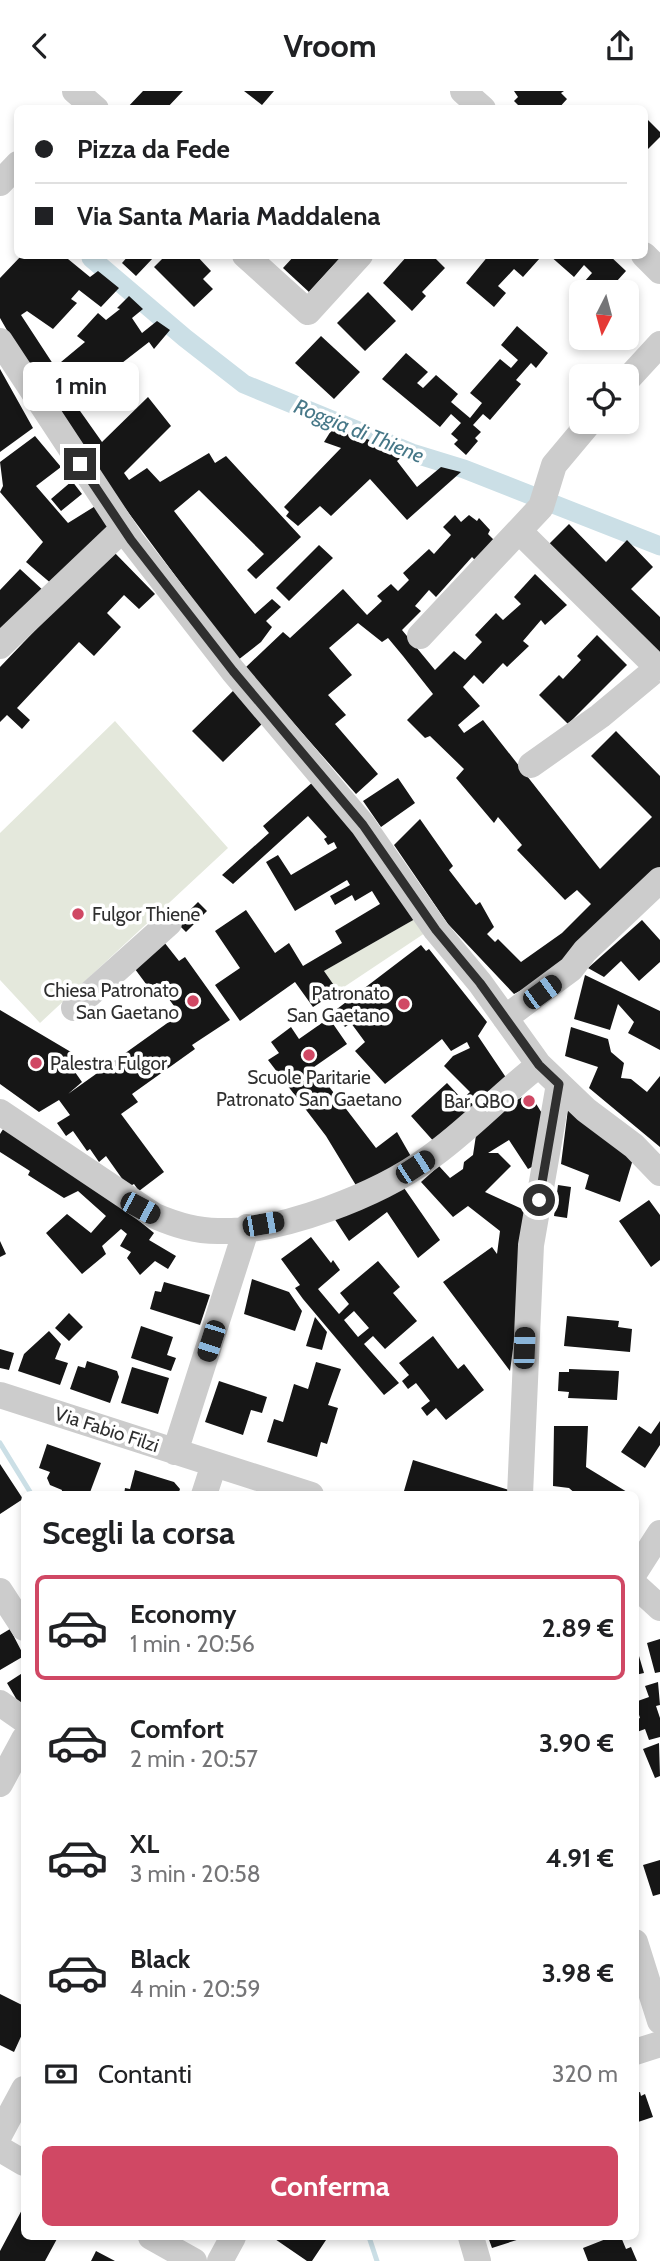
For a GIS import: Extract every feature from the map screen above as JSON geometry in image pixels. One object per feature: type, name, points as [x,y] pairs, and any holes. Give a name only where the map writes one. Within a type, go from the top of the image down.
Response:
[{"type":"street","points":[[463,91],[479,105]]},
{"type":"street","points":[[0,183],[14,168]]},
{"type":"street","points":[[250,259],[307,312],[356,259]]},
{"type":"street","points":[[0,341],[123,529],[233,671],[363,825],[436,930],[539,1065],[634,1146],[660,1173]]},
{"type":"street","points":[[639,367],[660,344]]},
{"type":"street","points":[[420,636],[519,531],[544,500],[554,465],[580,434]]},
{"type":"street","points":[[0,646],[123,529]]},
{"type":"street","points":[[519,531],[659,667],[600,716],[531,765]]},
{"type":"street","points":[[505,1018],[571,969],[585,951],[660,880]]},
{"type":"street","points":[[74,1009],[169,923]]},
{"type":"street","points":[[0,1112],[155,1216],[200,1230],[247,1227],[323,1210],[399,1178],[431,1157],[539,1065]]},
{"type":"street","points":[[520,1491],[531,1245],[559,1084]]},
{"type":"street","points":[[175,1452],[247,1227]]},
{"type":"street","name":"Via Fabio Filzi","points":[[0,1395],[298,1491]]},
{"type":"street","points":[[205,1491],[214,1464]]},
{"type":"street","points":[[639,1566],[660,1533]]},
{"type":"street","points":[[639,1589],[660,1608]]},
{"type":"street","points":[[0,1591],[21,1622]]},
{"type":"street","points":[[0,1703],[21,1718]]},
{"type":"street","points":[[0,1784],[21,1745]]},
{"type":"street","points":[[639,1955],[660,2021]]},
{"type":"street","points":[[639,2051],[660,2044]]},
{"type":"street","points":[[0,2134],[21,2095]]},
{"type":"street","points":[[0,2149],[21,2161]]},
{"type":"street","points":[[156,2240],[194,2261]]},
{"type":"street","points":[[220,2261],[231,2240]]},
{"type":"street","points":[[472,2240],[478,2261]]},
{"type":"shaded area","name":"Fulgor Thiene","points":[[115,721],[228,848],[40,1023],[0,980],[0,833]]},
{"type":"shaded area","points":[[415,919],[425,933],[338,991],[324,971]]},
{"type":"building","points":[[143,91],[183,91],[170,105],[130,105]]},
{"type":"building","points":[[244,91],[274,91],[262,105]]},
{"type":"building","points":[[514,91],[564,91],[561,93],[567,99],[562,105],[518,105],[514,101],[518,97]]},
{"type":"building","points":[[648,120],[660,132],[660,137],[648,149]]},
{"type":"building","points":[[18,259],[68,259],[90,277],[98,271],[119,288],[101,307],[79,290],[71,299],[77,303],[53,329],[27,311],[21,315],[55,367],[85,342],[77,336],[98,313],[106,320],[120,309],[117,308],[129,296],[143,309],[132,318],[142,333],[157,321],[170,330],[154,349],[149,342],[73,401],[102,442],[148,397],[171,426],[124,473],[129,480],[147,468],[160,482],[209,453],[215,463],[226,456],[301,537],[256,579],[247,570],[264,554],[199,490],[174,511],[255,614],[272,599],[281,607],[266,621],[272,627],[261,642],[238,660],[55,414],[0,318],[0,278]]},
{"type":"building","points":[[126,259],[152,259],[136,276],[122,263]]},
{"type":"building","points":[[162,259],[200,259],[211,271],[203,279],[213,289],[194,307],[154,267]]},
{"type":"building","points":[[291,259],[339,259],[309,292],[283,268]]},
{"type":"building","points":[[404,259],[436,259],[445,268],[422,292],[426,296],[412,311],[383,283]]},
{"type":"building","points":[[486,259],[539,259],[523,277],[514,269],[498,286],[506,293],[494,307],[466,283]]},
{"type":"building","points":[[554,259],[613,259],[626,271],[618,280],[586,280],[592,273],[584,265],[574,277]]},
{"type":"building","points":[[368,292],[396,321],[365,351],[337,323]]},
{"type":"building","points":[[517,326],[548,353],[536,368],[531,363],[516,380],[521,384],[490,420],[483,414],[473,425],[481,432],[475,438],[478,441],[466,455],[454,444],[458,440],[451,434],[461,423],[451,414],[440,427],[382,379],[406,353],[428,372],[417,383],[423,388],[436,375],[458,394],[451,402],[470,418],[482,403],[470,393],[500,359],[511,368],[518,360],[501,345]]},
{"type":"building","points":[[321,336],[360,372],[334,399],[295,363]]},
{"type":"building","points":[[0,369],[33,428],[0,452]]},
{"type":"building","points":[[334,426],[405,454],[397,461],[417,487],[441,467],[461,472],[407,520],[370,479],[331,516],[320,506],[298,526],[286,516],[289,512],[284,507],[341,448],[324,442]]},
{"type":"building","points":[[35,436],[61,467],[36,486],[68,523],[97,505],[109,525],[53,585],[26,562],[43,542],[0,492],[3,486],[0,462]]},
{"type":"building","points":[[72,481],[82,494],[61,511],[51,499]]},
{"type":"building","points":[[455,515],[461,522],[469,515],[477,521],[479,518],[490,530],[488,534],[494,540],[475,560],[472,557],[436,597],[429,590],[415,606],[421,611],[402,630],[435,670],[454,651],[465,660],[482,642],[475,635],[496,613],[503,620],[521,604],[514,597],[535,574],[567,605],[545,625],[541,620],[523,641],[529,646],[507,667],[503,663],[483,684],[474,675],[463,687],[480,706],[458,725],[464,733],[483,720],[600,869],[652,817],[591,756],[616,731],[660,776],[660,872],[554,973],[514,994],[448,924],[394,845],[420,819],[453,866],[449,870],[476,905],[480,902],[494,927],[487,934],[495,942],[498,939],[521,962],[562,933],[591,904],[577,890],[565,900],[517,850],[522,845],[498,817],[494,823],[456,778],[464,769],[430,736],[425,738],[407,720],[433,694],[403,656],[388,638],[382,642],[358,623],[329,648],[352,675],[328,695],[346,715],[335,724],[378,774],[356,794],[245,668],[283,632],[290,638],[343,589],[367,615],[382,601],[377,596],[391,584],[398,591],[409,580],[403,573],[429,549],[434,554],[451,535],[443,527]]},
{"type":"building","points":[[569,524],[606,562],[627,540],[653,567],[631,589],[660,617],[660,657],[547,546]]},
{"type":"building","points":[[319,545],[333,558],[289,601],[276,588]]},
{"type":"building","points":[[112,550],[155,594],[139,609],[124,595],[107,613],[121,627],[94,656],[79,642],[17,708],[30,720],[22,729],[7,715],[0,722],[0,667]]},
{"type":"building","points":[[20,569],[45,592],[0,641],[0,590]]},
{"type":"building","points":[[597,635],[627,665],[568,724],[539,695],[559,675],[563,679],[581,660],[577,656]]},
{"type":"building","points":[[235,689],[266,720],[223,762],[192,731]]},
{"type":"building","points":[[398,778],[415,803],[381,827],[363,801]]},
{"type":"building","points":[[314,781],[333,802],[415,919],[324,971],[338,991],[313,1007],[295,982],[240,1021],[215,985],[240,968],[215,931],[246,910],[275,953],[289,943],[303,966],[342,943],[335,931],[380,904],[372,891],[355,901],[352,895],[335,905],[330,896],[350,885],[347,880],[295,911],[266,862],[278,855],[291,875],[337,848],[334,842],[328,845],[324,839],[327,837],[308,816],[233,884],[222,875],[269,833],[263,826]]},
{"type":"building","points":[[198,902],[207,911],[186,932],[177,923]]},
{"type":"building","points":[[642,920],[660,940],[660,962],[639,981],[621,961],[604,977],[588,968]]},
{"type":"building","points":[[164,942],[179,961],[185,957],[230,1020],[192,1045],[195,1049],[132,1094],[138,1102],[121,1114],[164,1172],[139,1191],[134,1184],[128,1187],[106,1156],[99,1162],[90,1149],[87,1151],[73,1131],[66,1136],[57,1123],[70,1115],[59,1100],[39,1112],[0,1084],[0,1010],[76,1055],[70,1065],[82,1082],[68,1094],[180,1014],[157,983],[149,988],[132,965]]},
{"type":"building","points":[[421,945],[426,951],[429,949],[487,1022],[478,1036],[509,1082],[436,1144],[411,1116],[447,1083],[462,1099],[470,1092],[444,1066],[453,1056],[470,1048],[467,1042],[451,1051],[442,1039],[385,1084],[355,1051],[365,1042],[351,1023],[345,1027],[333,1012]]},
{"type":"building","points":[[585,975],[660,1011],[660,1050],[628,1033],[634,1022],[618,1004],[610,1030],[574,1019]]},
{"type":"building","points":[[329,1018],[347,1044],[314,1067],[376,1148],[397,1132],[413,1160],[357,1187],[326,1136],[268,1060],[279,1053],[271,1042],[291,1027],[299,1039]]},
{"type":"building","points":[[571,1027],[608,1039],[611,1052],[624,1063],[621,1078],[631,1079],[647,1092],[660,1076],[660,1147],[589,1088],[598,1067],[565,1056]]},
{"type":"building","points":[[524,1096],[532,1097],[546,1120],[543,1161],[528,1169],[509,1140],[488,1153],[498,1153],[511,1166],[485,1192],[531,1213],[510,1371],[443,1282],[492,1247],[497,1254],[500,1231],[468,1206],[453,1217],[421,1182],[439,1166],[450,1178],[463,1169],[464,1162],[473,1155],[478,1122]]},
{"type":"building","points":[[568,1109],[634,1156],[620,1202],[585,1189],[589,1175],[561,1164]]},
{"type":"building","points":[[7,1123],[88,1179],[154,1233],[149,1240],[176,1256],[168,1269],[155,1261],[140,1275],[127,1258],[131,1252],[120,1246],[127,1234],[121,1229],[102,1246],[106,1254],[82,1274],[46,1233],[67,1214],[91,1233],[106,1216],[78,1191],[64,1198],[28,1175],[30,1171],[0,1152],[0,1134]]},
{"type":"building","points":[[402,1185],[440,1240],[418,1258],[387,1212],[349,1241],[334,1218]]},
{"type":"building","points":[[558,1185],[571,1187],[567,1218],[554,1216]]},
{"type":"building","points":[[649,1200],[660,1215],[660,1260],[651,1267],[619,1221]]},
{"type":"building","points":[[311,1237],[331,1263],[333,1260],[340,1270],[318,1289],[339,1314],[349,1304],[340,1293],[378,1261],[400,1287],[393,1293],[417,1321],[385,1349],[373,1336],[364,1344],[399,1383],[384,1395],[303,1299],[295,1288],[300,1285],[281,1259]],"holes":[[[354,1311],[369,1328],[358,1337],[344,1320]]]},
{"type":"building","points":[[0,1241],[6,1254],[0,1257]]},
{"type":"building","points":[[252,1279],[289,1292],[302,1311],[295,1331],[244,1314]]},
{"type":"building","points":[[164,1282],[210,1295],[200,1325],[150,1309],[155,1291],[161,1292]]},
{"type":"building","points":[[69,1313],[83,1327],[69,1341],[55,1328]]},
{"type":"building","points":[[567,1316],[619,1321],[618,1327],[632,1329],[630,1352],[564,1346]]},
{"type":"building","points":[[315,1317],[327,1332],[322,1350],[306,1346]]},
{"type":"building","points":[[141,1326],[173,1337],[167,1355],[176,1358],[171,1371],[131,1358]]},
{"type":"building","points":[[49,1331],[61,1344],[55,1359],[68,1363],[60,1385],[18,1371],[24,1354]]},
{"type":"building","points":[[433,1336],[458,1369],[464,1364],[484,1390],[446,1420],[436,1408],[427,1416],[421,1408],[430,1401],[416,1383],[408,1389],[402,1381],[409,1375],[399,1363]]},
{"type":"building","points":[[0,1349],[14,1353],[9,1370],[0,1368]]},
{"type":"building","points":[[87,1361],[117,1371],[119,1377],[110,1403],[70,1389],[78,1366],[85,1368]]},
{"type":"building","points":[[316,1362],[341,1369],[328,1405],[338,1408],[327,1444],[321,1442],[317,1457],[267,1442],[274,1419],[283,1422],[294,1384],[308,1389]]},
{"type":"building","points":[[132,1367],[169,1378],[158,1414],[121,1403]]},
{"type":"building","points":[[569,1369],[619,1371],[617,1400],[568,1398],[569,1392],[558,1391],[559,1372],[569,1372]]},
{"type":"building","points":[[219,1381],[267,1397],[262,1413],[251,1410],[243,1435],[205,1422]]},
{"type":"building","points":[[660,1421],[660,1445],[645,1468],[621,1452],[639,1426],[651,1434]]},
{"type":"building","points":[[554,1426],[588,1426],[586,1467],[625,1491],[572,1491],[553,1486]]},
{"type":"building","points":[[47,1444],[101,1463],[90,1491],[62,1491],[50,1485],[47,1478],[50,1472],[39,1468]]},
{"type":"building","points":[[413,1460],[509,1490],[509,1491],[404,1491]]},
{"type":"building","points":[[0,1464],[21,1496],[21,1500],[0,1514]]},
{"type":"building","points":[[135,1470],[174,1482],[180,1489],[125,1491],[125,1488],[130,1489]]},
{"type":"building","points":[[10,1629],[21,1650],[21,1658],[0,1670],[0,1635]]},
{"type":"building","points":[[660,1639],[660,1672],[655,1673],[647,1643]]},
{"type":"building","points":[[639,1656],[644,1673],[639,1674]]},
{"type":"building","points":[[21,1674],[21,1707],[7,1683]]},
{"type":"building","points":[[658,1682],[660,1705],[656,1706],[660,1718],[660,1737],[649,1740],[645,1729],[639,1731],[639,1701],[649,1697],[645,1686]]},
{"type":"building","points":[[659,1743],[660,1776],[655,1778],[643,1749]]},
{"type":"building","points":[[660,1860],[660,1894],[653,1896],[643,1865]]},
{"type":"building","points":[[0,1994],[21,2004],[21,2037],[14,2052],[0,2045]]},
{"type":"building","points":[[639,2092],[641,2096],[645,2094],[653,2117],[639,2122]]},
{"type":"building","points":[[21,2212],[21,2240],[56,2240],[45,2261],[0,2261],[0,2251]]},
{"type":"building","points":[[276,2240],[326,2240],[312,2261],[307,2261]]},
{"type":"building","points":[[489,2240],[517,2240],[492,2248]]},
{"type":"building","points":[[603,2240],[622,2240],[626,2249],[631,2247],[637,2261],[588,2261],[583,2248]]},
{"type":"building","points":[[96,2251],[115,2261],[91,2261]]},
{"type":"waterway","name":"Roggia di Thiene","points":[[92,259],[244,384],[412,453],[464,469],[660,546]]},
{"type":"waterway","points":[[0,1443],[30,1491]]},
{"type":"waterway","points":[[370,2240],[377,2261]]},
{"type":"place","name":"Fulgor Thiene","points":[[78,914]]},
{"type":"place","name":"Chiesa Patronato San Gaetano","points":[[193,1001]]},
{"type":"place","name":"Patronato San Gaetano","points":[[404,1004]]},
{"type":"place","name":"Scuole Paritarie Patronato San Gaetano","points":[[309,1055]]},
{"type":"place","name":"Palestra Fulgor","points":[[36,1063]]},
{"type":"place","name":"Bar QBO","points":[[529,1101]]},
{"type":"route","points":[[80,464],[131,540],[233,671],[363,825],[436,930],[480,983],[539,1065],[559,1084],[539,1200]]}]
